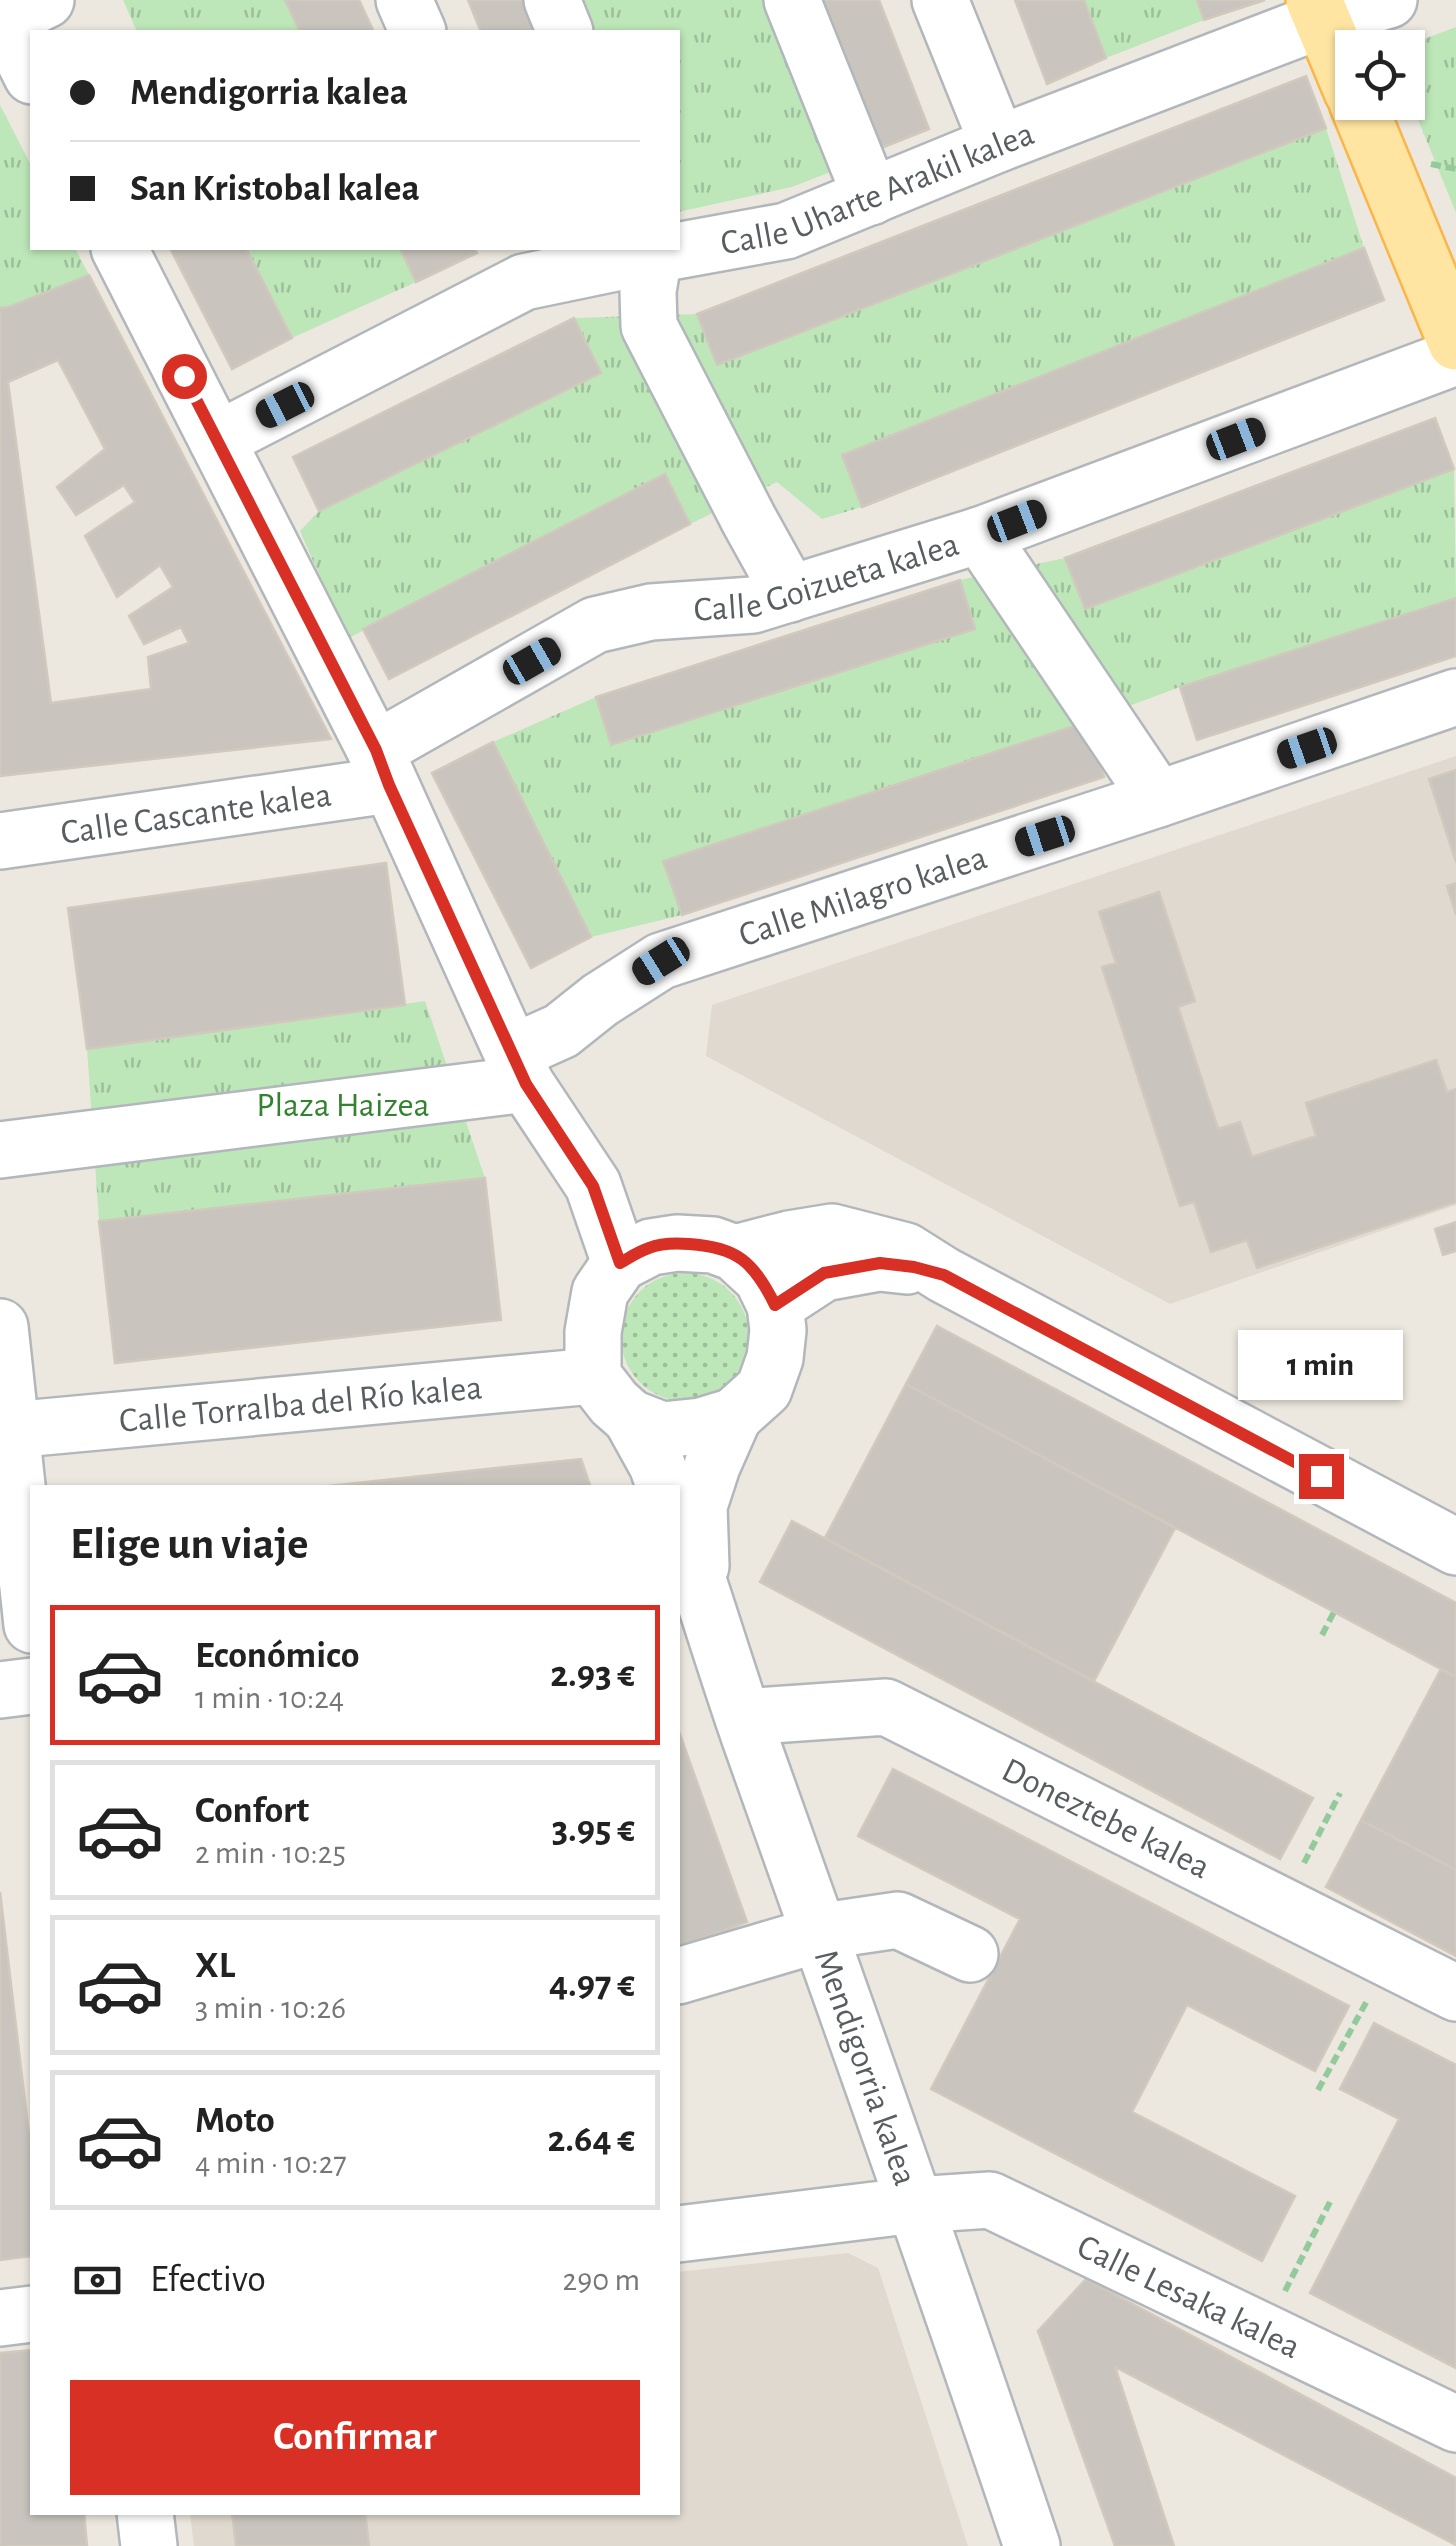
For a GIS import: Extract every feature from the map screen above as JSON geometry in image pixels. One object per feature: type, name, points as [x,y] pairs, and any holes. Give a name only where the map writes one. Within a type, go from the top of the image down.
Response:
[{"type":"main road","points":[[1318,10],[1335,50]]},
{"type":"main road","points":[[1365,120],[1456,342]]},
{"type":"street","points":[[404,0],[417,30]]},
{"type":"street","points":[[552,0],[564,30]]},
{"type":"street","points":[[792,0],[871,198]]},
{"type":"street","points":[[940,0],[998,144]]},
{"type":"street","name":"Calle Uharte Arakil kalea","points":[[680,247],[786,232],[1318,10],[1389,0]]},
{"type":"street","points":[[17,11],[30,67]]},
{"type":"street","points":[[120,250],[382,768],[519,1068],[593,1186],[620,1263]]},
{"type":"street","points":[[653,251],[649,326],[790,594]]},
{"type":"street","name":"Calle Uharte Arakil kalea","points":[[217,440],[516,264],[653,251]]},
{"type":"street","name":"Calle Goizueta kalea","points":[[382,768],[595,626],[651,612],[753,605],[980,535],[1456,357]]},
{"type":"street","points":[[980,535],[1158,799]]},
{"type":"street","name":"Calle Milagro kalea","points":[[0,1150],[519,1068],[600,1000],[661,961],[1456,697]]},
{"type":"street","name":"Calle Cascante kalea","points":[[0,841],[382,768]]},
{"type":"street","points":[[593,1186],[614,1195],[677,1243]]},
{"type":"street","points":[[735,1253],[832,1232],[906,1251],[944,1275],[1456,1547]]},
{"type":"street","points":[[631,1418],[662,1430],[701,1426],[734,1416],[764,1390],[775,1358],[775,1305],[762,1278],[735,1253],[713,1245],[677,1243],[650,1247],[620,1263],[600,1292],[593,1332],[593,1376],[631,1418],[664,1485]]},
{"type":"street","points":[[775,1305],[824,1273],[880,1263],[944,1275]]},
{"type":"street","points":[[0,1327],[6,1429],[30,1611]]},
{"type":"street","name":"Calle Torralba del Río kalea","points":[[6,1429],[593,1376]]},
{"type":"street","name":"Mendigorria kalea","points":[[702,1588],[699,1506],[734,1416]]},
{"type":"street","name":"Mendigorria kalea","points":[[680,1527],[1032,2546]]},
{"type":"street","points":[[0,1690],[30,1686]]},
{"type":"street","name":"Doneztebe kalea","points":[[743,1717],[886,1706],[1456,1993]]},
{"type":"street","points":[[680,1975],[837,1928],[898,1920],[970,1954]]},
{"type":"street","name":"Calle Lesaka kalea","points":[[680,2234],[915,2205],[990,2200],[1456,2424]]},
{"type":"street","points":[[0,2318],[30,2314]]},
{"type":"street","points":[[146,2515],[149,2546]]},
{"type":"path","points":[[1322,1635],[1334,1612]]},
{"type":"path","points":[[1282,1906],[1340,1793]]},
{"type":"path","points":[[1318,2090],[1389,1959]]},
{"type":"path","points":[[1264,2332],[1330,2202]]},
{"type":"shaded area","points":[[1456,756],[1456,1205],[1170,1304],[706,1056],[712,1005]]},
{"type":"shaded area","points":[[848,2253],[878,2268],[968,2546],[194,2546],[190,2515],[680,2515],[680,2272]]},
{"type":"green space","points":[[123,0],[285,0],[299,30],[136,30]]},
{"type":"green space","points":[[565,0],[777,0],[846,166],[792,187],[680,212],[680,30],[577,30]]},
{"type":"green space","points":[[1084,0],[1197,0],[1204,20],[1106,58]]},
{"type":"green space","points":[[1456,27],[1456,213],[1418,120],[1425,120],[1425,39]]},
{"type":"green space","points":[[0,105],[30,163],[30,250],[76,250],[89,275],[0,308]]},
{"type":"green space","points":[[1326,128],[1364,248],[843,455],[862,507],[822,519],[777,482],[690,524],[664,474],[347,639],[300,531],[319,511],[600,373],[574,318],[697,314],[718,365]]},
{"type":"green space","points":[[247,250],[401,250],[416,282],[292,338]]},
{"type":"green space","points":[[1454,469],[1456,598],[664,861],[682,915],[591,937],[493,742],[596,697],[612,745],[974,629],[960,580],[1065,558],[1085,609]]},
{"type":"green space","name":"Plaza Haizea","points":[[425,1001],[485,1178],[99,1221],[87,1049]]},
{"type":"green space","points":[[685,1273],[710,1278],[730,1292],[744,1312],[749,1337],[744,1362],[730,1382],[710,1396],[685,1401],[660,1396],[640,1382],[626,1362],[621,1337],[626,1312],[640,1292],[660,1278]]},
{"type":"building","points":[[285,0],[359,0],[373,30],[299,30]]},
{"type":"building","points":[[468,0],[537,0],[548,30],[480,30]]},
{"type":"building","points":[[818,0],[879,0],[929,129],[876,150]]},
{"type":"building","points":[[1015,0],[1084,0],[1106,58],[1047,84]]},
{"type":"building","points":[[1197,0],[1265,0],[1204,20]]},
{"type":"building","points":[[1306,76],[1326,128],[717,365],[697,314]]},
{"type":"building","points":[[1364,248],[1384,300],[862,507],[842,455]]},
{"type":"building","points":[[171,250],[247,250],[292,338],[232,369]]},
{"type":"building","points":[[401,250],[477,253],[416,282]]},
{"type":"building","points":[[89,275],[331,739],[0,776],[0,308]],"holes":[[[58,360],[105,449],[57,487],[76,515],[124,485],[135,502],[85,536],[117,597],[160,565],[173,587],[129,616],[144,644],[181,627],[189,643],[148,657],[151,689],[51,703],[8,382]]]},
{"type":"building","points":[[574,318],[601,373],[319,511],[293,457]]},
{"type":"building","points":[[1435,418],[1454,469],[1085,609],[1065,558]]},
{"type":"building","points":[[665,474],[690,524],[389,679],[363,629]]},
{"type":"building","points":[[960,580],[975,629],[611,745],[596,697]]},
{"type":"building","points":[[1456,598],[1456,656],[1197,740],[1180,687]]},
{"type":"building","points":[[1086,722],[1104,777],[682,915],[663,861]]},
{"type":"building","points":[[493,742],[591,937],[531,968],[432,773]]},
{"type":"building","points":[[1456,770],[1456,862],[1429,779]]},
{"type":"building","points":[[386,863],[405,1005],[87,1049],[68,908]]},
{"type":"building","points":[[1456,883],[1456,915],[1447,886]]},
{"type":"building","points":[[1159,892],[1195,1001],[1178,1007],[1218,1129],[1240,1122],[1252,1157],[1316,1136],[1306,1103],[1436,1060],[1447,1092],[1456,1089],[1456,1202],[1257,1268],[1247,1240],[1211,1252],[1194,1202],[1180,1206],[1102,967],[1116,963],[1099,912]]},
{"type":"building","points":[[485,1178],[501,1320],[115,1363],[99,1221]]},
{"type":"building","points":[[1456,1222],[1456,1251],[1443,1255],[1435,1229]]},
{"type":"building","points":[[937,1326],[1456,1603],[1456,1677],[906,1384]]},
{"type":"building","points":[[906,1384],[1175,1528],[1094,1681],[825,1538]]},
{"type":"building","points":[[581,1459],[590,1485],[338,1485]]},
{"type":"building","points":[[792,1521],[1313,1798],[1280,1859],[760,1582]]},
{"type":"building","points":[[1441,1669],[1456,1677],[1456,1870],[1361,1820]]},
{"type":"building","points":[[680,1735],[747,1922],[680,1946]]},
{"type":"building","points":[[893,1769],[1349,2006],[1315,2071],[1187,2005],[1132,2112],[1295,2196],[1262,2261],[931,2089],[1020,1919],[858,1836]]},
{"type":"building","points":[[1361,1820],[1456,1870],[1456,1956],[1326,1887]]},
{"type":"building","points":[[0,1892],[30,2143],[30,2256],[0,2260]]},
{"type":"building","points":[[1374,2023],[1456,2065],[1456,2368],[1310,2293],[1399,2119],[1340,2089]]},
{"type":"building","points":[[1086,2279],[1456,2478],[1456,2545],[1115,2367],[1174,2546],[1115,2546],[1038,2331]]},
{"type":"building","points":[[30,2350],[30,2515],[84,2515],[87,2546],[0,2546],[0,2353]]},
{"type":"building","points":[[232,2515],[365,2515],[369,2546],[236,2546]]},
{"type":"route","points":[[184,376],[376,750],[526,1084],[593,1186],[620,1263],[650,1247],[677,1243],[713,1245],[735,1253],[762,1278],[775,1305],[824,1273],[880,1263],[944,1275],[1321,1476]]}]
